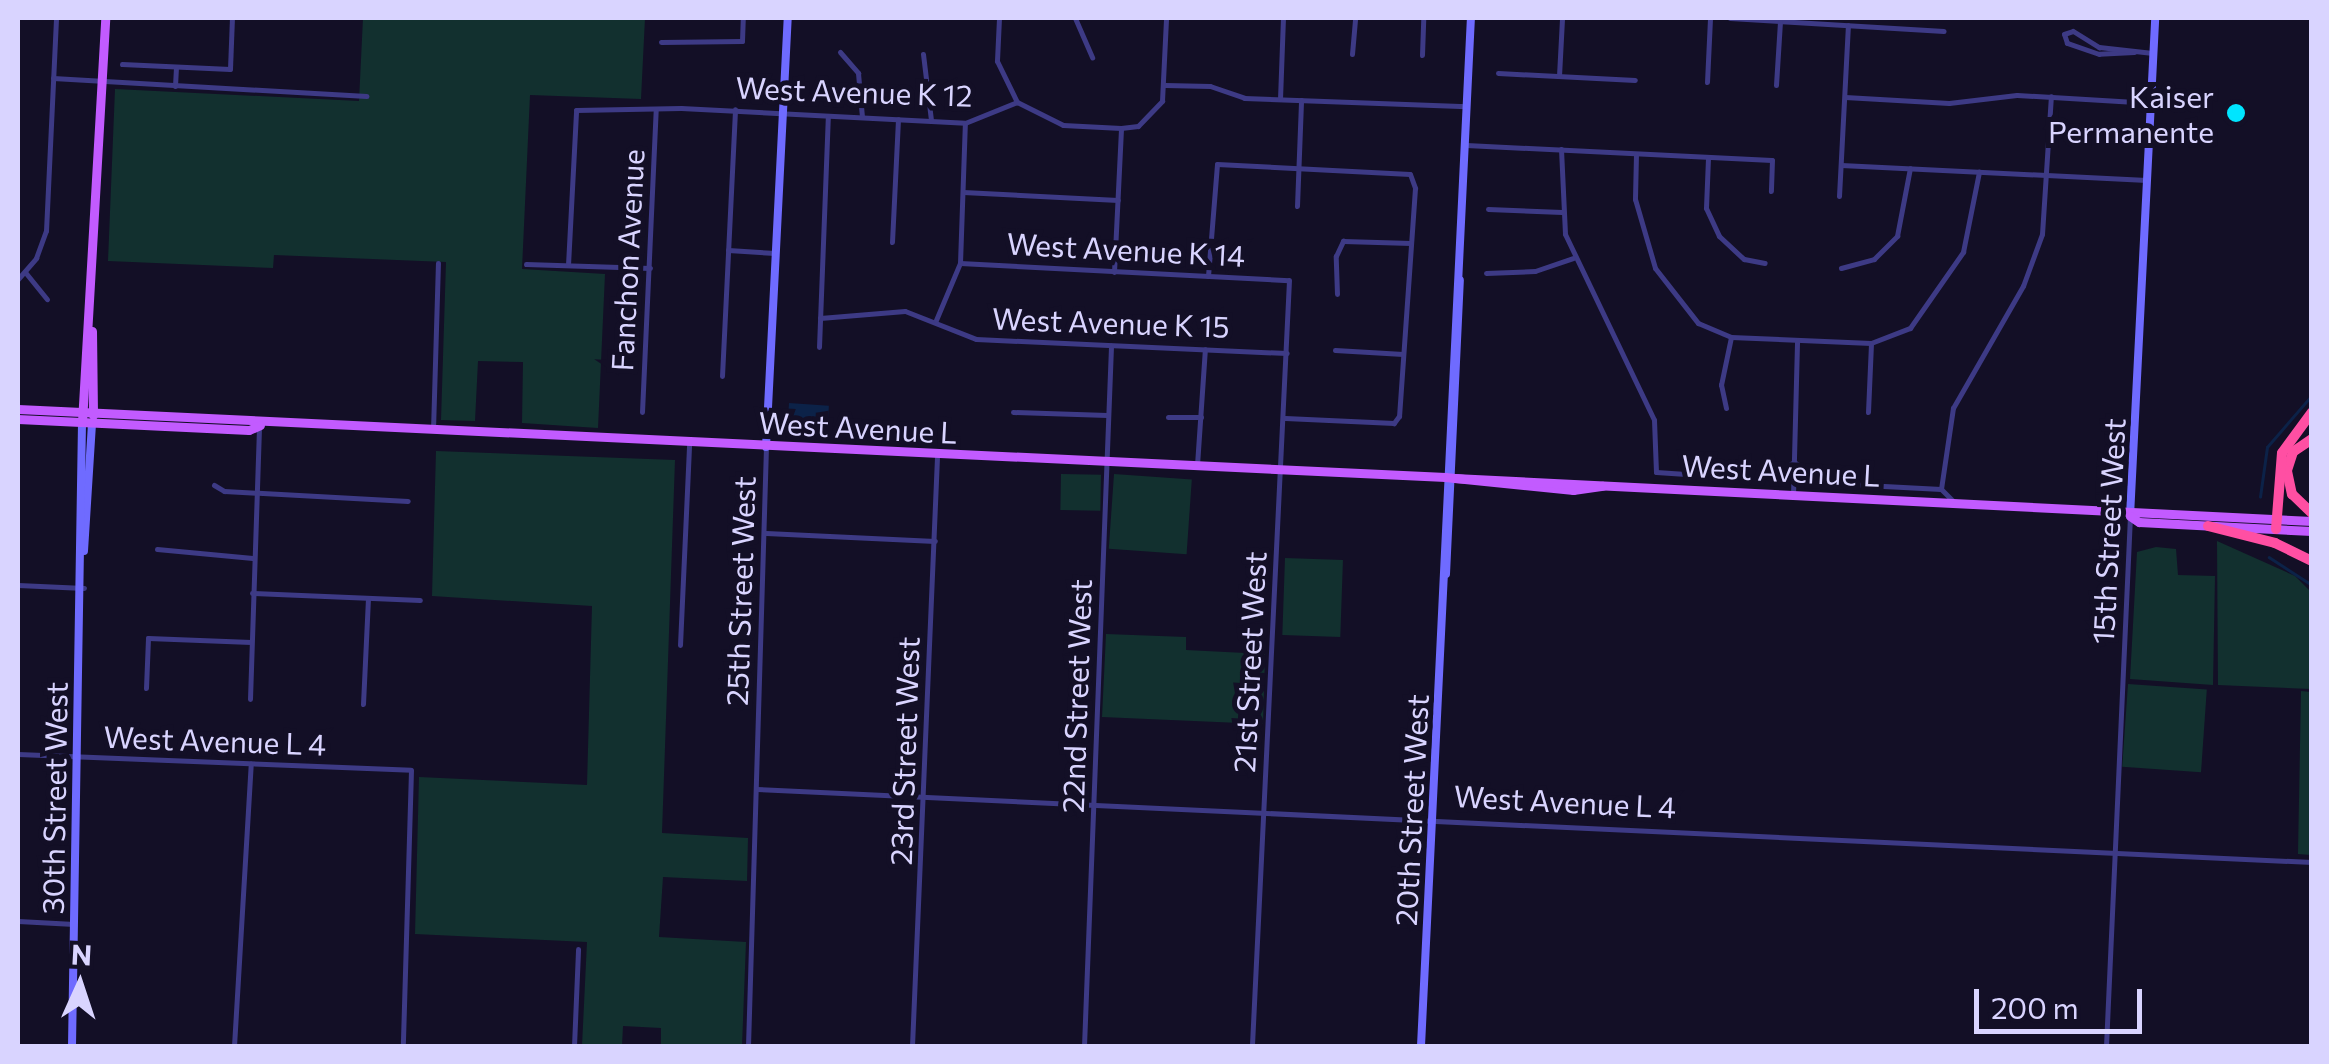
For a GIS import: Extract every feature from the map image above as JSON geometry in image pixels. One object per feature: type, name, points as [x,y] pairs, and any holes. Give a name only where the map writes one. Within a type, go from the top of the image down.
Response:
[{"type":"highway","points":[[2277,524],[2282,454],[2312,412]]},
{"type":"highway","points":[[2312,439],[2293,452],[2287,471],[2292,494],[2312,513]]},
{"type":"highway","points":[[2208,526],[2275,542],[2312,562]]},
{"type":"main road","name":"30th Street West","points":[[72,1046],[90,323],[105,18]]},
{"type":"main road","name":"25th Street West","points":[[766,447],[788,18]]},
{"type":"main road","name":"20th Street West","points":[[1422,1046],[1471,18]]},
{"type":"main road","name":"15th Street West","points":[[2130,516],[2155,18]]},
{"type":"main road","name":"West Avenue L","points":[[18,409],[87,417]]},
{"type":"main road","name":"West Avenue L","points":[[18,419],[87,417],[434,431],[1450,478],[1956,504],[2277,524],[2312,531]]},
{"type":"main road","name":"West Avenue L","points":[[2130,516],[2139,522],[2208,526],[2312,521]]},
{"type":"street","points":[[18,279],[46,231],[56,18]]},
{"type":"street","points":[[122,64],[230,69],[232,18]]},
{"type":"street","points":[[661,42],[742,41],[743,18]]},
{"type":"street","points":[[999,18],[997,61],[1016,102]]},
{"type":"street","points":[[1074,18],[1092,57]]},
{"type":"street","points":[[1114,272],[1120,128],[1155,115],[1165,84],[1166,18]]},
{"type":"street","points":[[1280,99],[1283,18]]},
{"type":"street","points":[[1352,54],[1356,18]]},
{"type":"street","points":[[1422,56],[1423,18]]},
{"type":"street","points":[[1558,76],[1562,18]]},
{"type":"street","points":[[1706,82],[1710,18]]},
{"type":"street","points":[[1730,18],[1944,31]]},
{"type":"street","points":[[1776,84],[1780,21]]},
{"type":"street","points":[[1839,196],[1848,25]]},
{"type":"street","points":[[2134,52],[2100,46],[2084,36],[2064,37],[2099,54],[2154,53]]},
{"type":"street","points":[[2080,44],[2084,36]]},
{"type":"street","points":[[840,52],[858,73],[862,117]]},
{"type":"street","points":[[923,54],[931,121]]},
{"type":"street","points":[[175,86],[176,67]]},
{"type":"street","points":[[1498,73],[1635,80]]},
{"type":"street","points":[[53,78],[366,96]]},
{"type":"street","points":[[1165,84],[1280,99],[1467,106]]},
{"type":"street","points":[[1844,96],[1949,104],[2051,96],[2152,103]]},
{"type":"street","points":[[1956,504],[1941,489],[1953,408],[2035,259],[2047,175],[2051,96]]},
{"type":"street","points":[[1298,206],[1302,100]]},
{"type":"street","name":"West Avenue K 12","points":[[568,266],[576,110],[735,110],[965,123],[1016,102],[1063,125],[1120,128]]},
{"type":"street","name":"Fanchon Avenue","points":[[642,412],[656,109]]},
{"type":"street","points":[[722,376],[735,110]]},
{"type":"street","points":[[819,346],[828,116]]},
{"type":"street","points":[[892,242],[898,120]]},
{"type":"street","points":[[935,320],[960,263],[965,123]]},
{"type":"street","points":[[1465,145],[1772,160],[1771,191]]},
{"type":"street","points":[[1486,272],[1535,272],[1572,258],[1562,212],[1561,149]]},
{"type":"street","points":[[1636,154],[1635,199],[1655,268],[1698,324],[1731,337],[1871,343],[1910,328],[1949,279],[1974,220],[1978,172]]},
{"type":"street","points":[[1708,158],[1706,208],[1718,236],[1744,258],[1765,263]]},
{"type":"street","points":[[1208,276],[1217,164],[1410,174],[1411,243],[1394,423],[1284,418]]},
{"type":"street","points":[[1840,164],[2148,180]]},
{"type":"street","points":[[1841,268],[1874,259],[1897,236],[1910,168]]},
{"type":"street","points":[[963,192],[1118,200]]},
{"type":"street","points":[[1488,209],[1562,212]]},
{"type":"street","points":[[1337,294],[1336,256],[1343,242],[1411,243]]},
{"type":"street","points":[[728,250],[778,253]]},
{"type":"street","name":"West Avenue L","points":[[1572,258],[1650,410],[1656,472],[1762,478],[1794,462],[1827,484],[1941,489]]},
{"type":"street","name":"West Avenue K 14","points":[[960,263],[1288,280]]},
{"type":"street","points":[[434,431],[438,264]]},
{"type":"street","points":[[526,264],[650,268]]},
{"type":"street","points":[[25,272],[47,300]]},
{"type":"street","name":"21st Street West","points":[[1252,1046],[1288,353],[1288,280]]},
{"type":"street","name":"West Avenue K 15","points":[[820,318],[906,311],[976,339],[1288,353]]},
{"type":"street","points":[[1726,408],[1721,386],[1731,337]]},
{"type":"street","points":[[1794,496],[1796,340]]},
{"type":"street","points":[[1868,412],[1871,343]]},
{"type":"street","name":"22nd Street West","points":[[1084,1046],[1111,346]]},
{"type":"street","points":[[1197,467],[1205,348]]},
{"type":"street","points":[[1335,350],[1403,354]]},
{"type":"street","points":[[1013,412],[1107,415]]},
{"type":"street","points":[[1168,417],[1201,417]]},
{"type":"street","points":[[250,699],[260,424]]},
{"type":"street","points":[[680,645],[689,444]]},
{"type":"street","name":"25th Street West","points":[[748,1046],[766,447]]},
{"type":"street","name":"23rd Street West","points":[[912,1046],[926,793],[937,456]]},
{"type":"street","points":[[214,485],[256,494],[408,502]]},
{"type":"street","name":"15th Street West","points":[[2106,1046],[2130,516]]},
{"type":"street","points":[[766,533],[935,541]]},
{"type":"street","points":[[157,549],[253,558]]},
{"type":"street","points":[[18,585],[84,588]]},
{"type":"street","points":[[252,593],[420,600]]},
{"type":"street","points":[[363,704],[368,599]]},
{"type":"street","points":[[146,688],[148,638],[252,642]]},
{"type":"street","name":"West Avenue L 4","points":[[18,754],[411,770],[403,1046]]},
{"type":"street","points":[[234,1046],[250,764]]},
{"type":"street","name":"West Avenue L 4","points":[[756,789],[926,793],[2312,862]]},
{"type":"street","points":[[18,921],[76,924]]},
{"type":"street","points":[[574,1046],[578,948]]},
{"type":"green space","points":[[363,18],[645,18],[641,99],[530,95],[522,269],[605,274],[598,428],[522,423],[523,362],[478,361],[475,421],[441,420],[446,262],[274,255],[273,268],[108,261],[115,89],[359,101]]},
{"type":"green space","points":[[436,451],[675,460],[662,833],[748,838],[747,881],[663,877],[659,937],[746,942],[742,1046],[661,1046],[661,1028],[623,1026],[622,1046],[582,1046],[587,942],[415,934],[419,777],[587,785],[592,606],[432,596]]},
{"type":"green space","points":[[1061,474],[1101,475],[1100,511],[1060,510]]},
{"type":"green space","points":[[1114,474],[1192,479],[1187,554],[1109,549]]},
{"type":"green space","points":[[2217,541],[2295,576],[2311,592],[2311,689],[2218,685]]},
{"type":"green space","points":[[2156,547],[2176,549],[2178,575],[2215,576],[2213,685],[2130,679],[2137,552]]},
{"type":"green space","points":[[1285,558],[1343,560],[1340,637],[1282,635]]},
{"type":"green space","points":[[1106,634],[1186,637],[1186,650],[1265,654],[1263,724],[1102,717]]},
{"type":"green space","points":[[2128,684],[2207,690],[2201,772],[2122,767]]},
{"type":"green space","points":[[2301,691],[2311,692],[2311,855],[2298,854]]},
{"type":"water","points":[[789,403],[829,406],[827,432],[787,429]]},
{"type":"waterway","points":[[2260,497],[2267,447],[2312,395]]},
{"type":"waterway","points":[[2269,557],[2312,585]]},
{"type":"place","name":"Kaiser Permanente","points":[[2236,113]]}]
